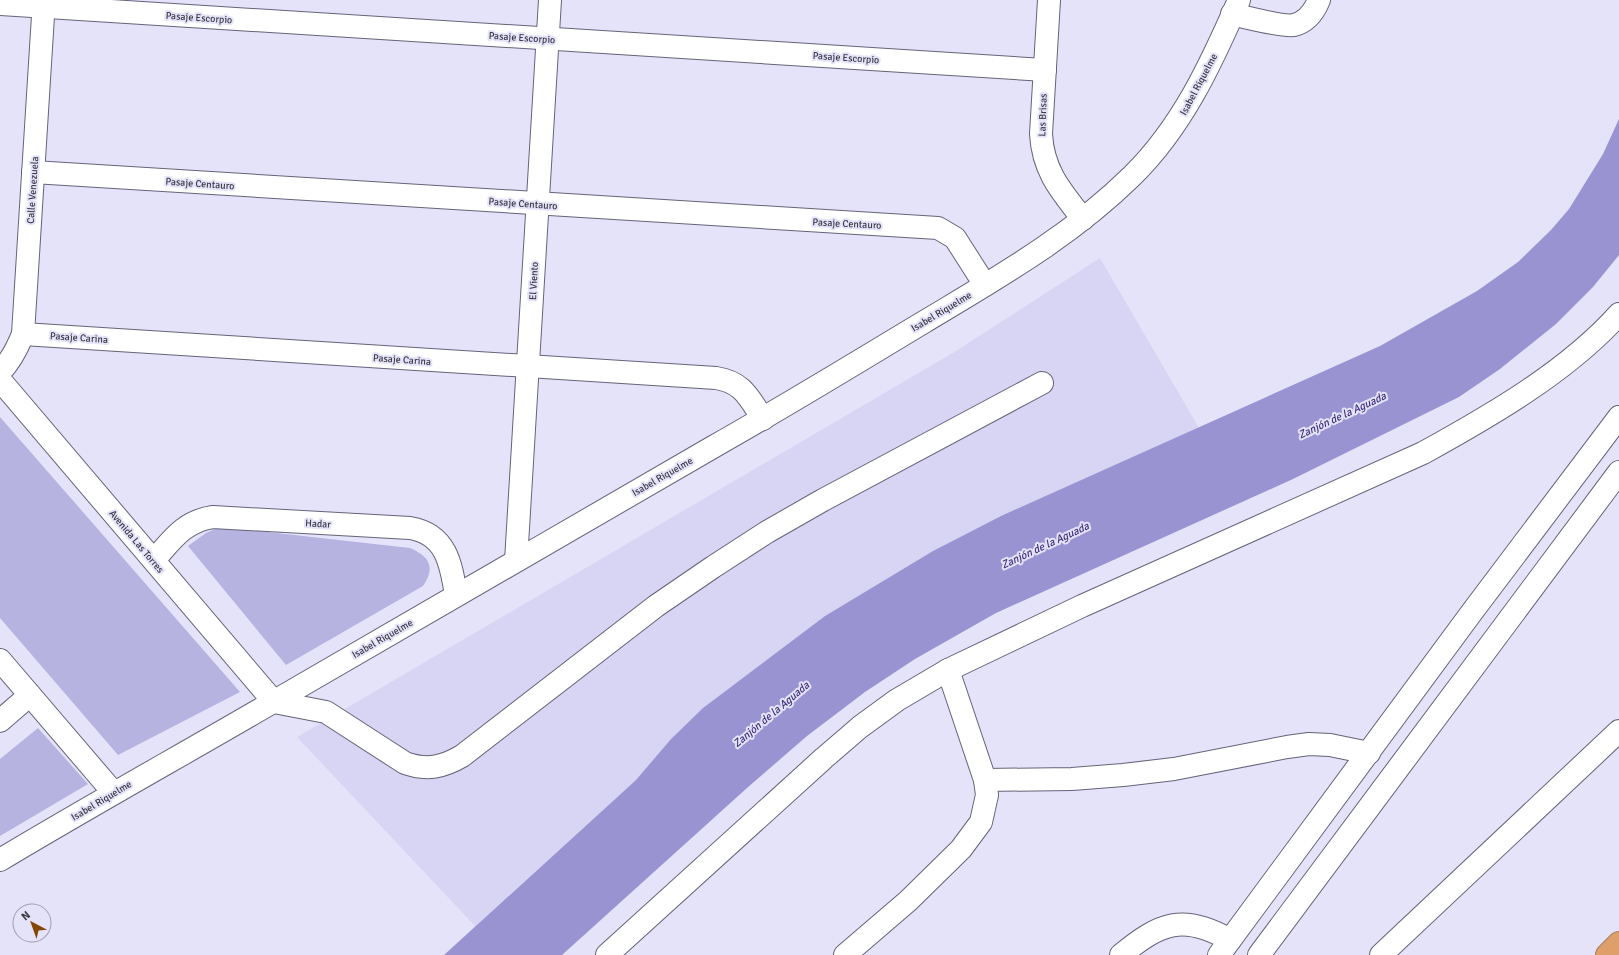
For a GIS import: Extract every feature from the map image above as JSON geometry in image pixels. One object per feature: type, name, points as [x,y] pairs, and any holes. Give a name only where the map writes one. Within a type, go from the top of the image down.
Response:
[{"type":"highway","points":[[1607,955],[1619,943]]},
{"type":"street","name":"El Viento","points":[[516,561],[550,0]]},
{"type":"street","name":"Las Brisas","points":[[1049,0],[1044,70],[1041,134],[1042,149],[1053,178],[1083,219]]},
{"type":"street","points":[[1236,7],[1292,26],[1304,21],[1315,9],[1319,0]]},
{"type":"street","name":"Pasaje Escorpio","points":[[0,4],[44,4],[547,39],[1044,70]]},
{"type":"street","name":"Calle Venezuela","points":[[0,372],[16,351],[23,334],[44,4]]},
{"type":"street","name":"Isabel Riquelme","points":[[0,860],[113,792],[274,702],[456,595],[762,419],[1044,249],[1110,197],[1135,174],[1160,145],[1183,114],[1197,89],[1236,7]]},
{"type":"street","name":"Pasaje Centauro","points":[[33,172],[938,228],[955,238],[985,285]]},
{"type":"street","points":[[607,955],[824,758],[897,700],[948,670],[1082,606],[1423,453],[1456,435],[1564,365],[1588,345],[1619,314]]},
{"type":"street","name":"Pasaje Carina","points":[[23,334],[724,380],[740,387],[762,419]]},
{"type":"street","name":"Avenida Las Torres","points":[[0,380],[274,702]]},
{"type":"street","points":[[274,702],[326,712],[405,763],[416,767],[438,767],[449,763],[462,756],[656,606],[767,532],[823,500],[1042,383]]},
{"type":"street","points":[[1121,955],[1144,936],[1155,930],[1168,926],[1186,924],[1214,931],[1225,947],[1301,846],[1472,612],[1619,417]]},
{"type":"street","points":[[1259,955],[1619,472]]},
{"type":"street","name":"Hadar","points":[[154,560],[185,527],[198,519],[213,517],[410,528],[428,533],[443,548],[453,576],[456,595]]},
{"type":"street","points":[[1472,612],[1501,630]]},
{"type":"street","points":[[0,660],[113,792]]},
{"type":"street","points":[[844,955],[908,901],[962,849],[981,822],[987,796],[985,780],[948,670]]},
{"type":"street","points":[[0,721],[30,696]]},
{"type":"street","points":[[1392,722],[1419,741]]},
{"type":"street","points":[[1381,955],[1619,731]]},
{"type":"street","points":[[985,780],[1072,779],[1123,775],[1174,769],[1309,744],[1330,745],[1369,753]]},
{"type":"street","points":[[1301,846],[1328,862]]},
{"type":"shaded area","points":[[1100,258],[1199,428],[1001,516],[933,551],[825,616],[703,708],[671,739],[636,780],[475,926],[297,737],[956,351]]},
{"type":"shaded area","points":[[0,417],[240,692],[118,755],[0,618]]},
{"type":"shaded area","points":[[217,528],[231,528],[410,548],[417,551],[426,559],[430,568],[429,573],[423,586],[286,665],[188,546],[206,533]]},
{"type":"shaded area","points":[[38,728],[88,784],[0,836],[0,759]]},
{"type":"water","name":"Zanjón de la Aguada","points":[[1619,119],[1619,255],[1593,287],[1556,324],[1500,369],[1459,397],[1293,479],[996,613],[915,659],[865,692],[807,736],[747,788],[562,955],[444,955],[636,780],[671,739],[703,708],[825,616],[933,551],[1001,516],[1380,346],[1477,291],[1518,262],[1551,230],[1569,209],[1603,154]]}]
